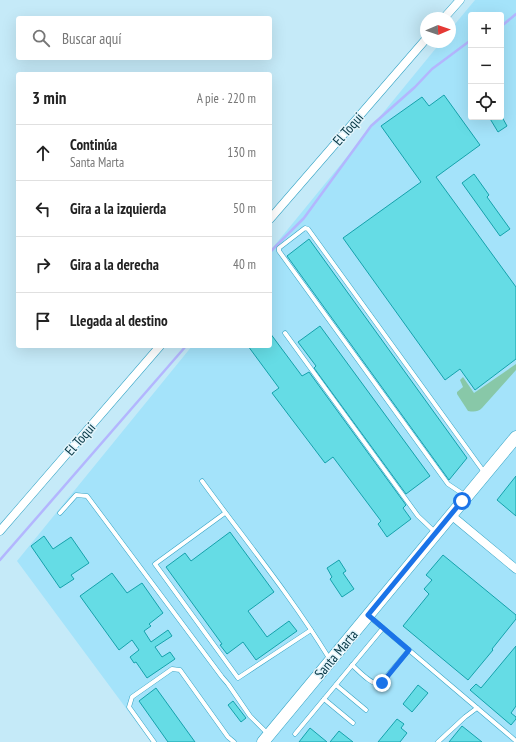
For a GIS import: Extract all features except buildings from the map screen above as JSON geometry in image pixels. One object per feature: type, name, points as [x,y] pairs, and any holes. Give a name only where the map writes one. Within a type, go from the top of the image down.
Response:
[{"type":"main road","name":"Santa Marta","points":[[266,738],[516,437]]},
{"type":"street","points":[[449,12],[460,0]]},
{"type":"street","name":"El Toqui","points":[[272,218],[420,46]]},
{"type":"street","name":"El Toqui","points":[[0,531],[158,348]]},
{"type":"street","points":[[451,515],[516,569]]},
{"type":"lane","points":[[466,496],[448,484],[279,251],[279,248],[305,228],[308,229],[485,474]]},
{"type":"lane","points":[[285,333],[418,516],[436,533]]},
{"type":"lane","points":[[202,481],[266,566],[330,660]]},
{"type":"lane","points":[[60,513],[76,495],[87,496],[228,684],[266,738]]},
{"type":"lane","points":[[225,513],[155,564],[238,678],[311,630]]},
{"type":"lane","points":[[368,615],[516,741]]},
{"type":"lane","points":[[295,734],[383,628]]},
{"type":"lane","points":[[352,666],[372,683],[378,685],[409,650]]},
{"type":"lane","points":[[154,742],[130,707],[132,697],[172,669],[180,670],[228,738],[234,742]]},
{"type":"lane","points":[[336,685],[366,710]]},
{"type":"lane","points":[[324,699],[353,724]]},
{"type":"lane","points":[[438,742],[477,708]]},
{"type":"lane","points":[[225,742],[228,738]]},
{"type":"shaded area","points":[[475,0],[516,0],[516,742],[151,742],[17,561],[190,348],[272,348],[272,249],[436,48],[456,48],[456,23]]},
{"type":"green space","points":[[516,364],[516,370],[482,408],[472,412],[468,411],[457,394],[457,392],[463,387],[460,380],[463,377],[474,393]]},
{"type":"waterway","points":[[504,24],[516,14]]},
{"type":"waterway","points":[[272,250],[304,218],[371,126],[415,87],[432,69],[468,42]]},
{"type":"waterway","points":[[0,560],[184,348]]},
{"type":"route","points":[[382,683],[409,650],[368,615],[462,501]]}]
